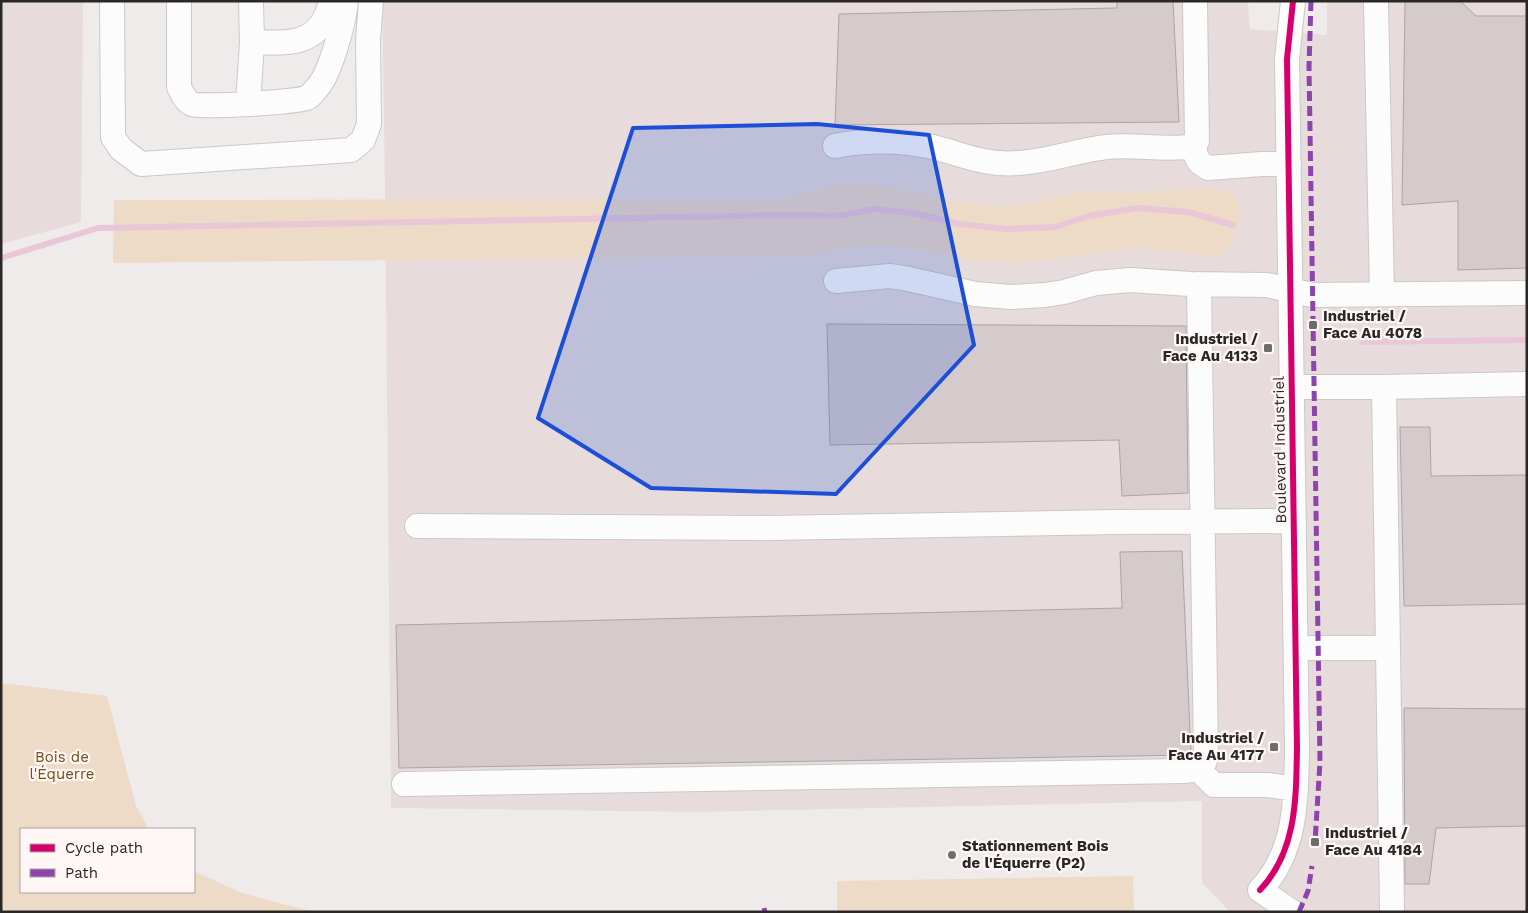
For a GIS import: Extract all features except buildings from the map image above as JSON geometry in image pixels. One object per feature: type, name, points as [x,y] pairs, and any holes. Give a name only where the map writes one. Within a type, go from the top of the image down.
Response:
[{"type":"street","points":[[112,1],[113,136],[122,149],[141,164],[352,150],[363,140],[369,124],[368,40],[371,1]]},
{"type":"street","points":[[179,1],[179,86],[185,99],[193,105],[248,104],[307,98],[317,88],[325,74],[340,33],[346,1]]},
{"type":"street","points":[[248,104],[252,42],[251,1]]},
{"type":"street","points":[[252,42],[275,43],[300,40],[315,34],[323,23],[331,1]]},
{"type":"street","points":[[1195,1],[1197,141],[1194,146],[1199,162],[1208,168],[1289,164]]},
{"type":"street","name":"Boulevard Industriel","points":[[1260,890],[1273,874],[1285,851],[1294,816],[1297,748],[1287,59],[1280,1]]},
{"type":"street","name":"Boulevard Industriel","points":[[1287,59],[1293,1]]},
{"type":"street","points":[[1376,1],[1382,294]]},
{"type":"street","points":[[835,146],[860,142],[896,142],[932,147],[984,162],[1017,164],[1110,147],[1194,146]]},
{"type":"street","points":[[836,281],[890,276],[975,294],[1011,298],[1064,292],[1111,281],[1147,280],[1171,283],[1267,285],[1312,295],[1527,293]]},
{"type":"street","points":[[404,784],[1184,771],[1200,768],[1204,764],[1206,755],[1199,284]]},
{"type":"street","points":[[1292,387],[1527,384]]},
{"type":"street","points":[[1384,387],[1392,912]]},
{"type":"street","points":[[417,526],[776,528],[1294,521]]},
{"type":"street","points":[[1296,648],[1388,648]]},
{"type":"street","points":[[1200,768],[1214,785],[1267,785],[1296,789]]},
{"type":"street","points":[[1260,890],[1272,912]]},
{"type":"street","points":[[1260,890],[1283,912]]},
{"type":"street","points":[[1260,890],[1292,912]]},
{"type":"highlighted area","points":[[817,124],[929,135],[974,345],[836,494],[651,488],[538,418],[633,128]]},
{"type":"shaded area","points":[[1,1],[83,1],[81,222],[1,244]]},
{"type":"shaded area","points":[[382,1],[1248,1],[1250,29],[1327,35],[1327,1],[1527,1],[1527,912],[1230,912],[1202,883],[1202,801],[699,812],[391,808]]},
{"type":"green space","points":[[859,183],[974,205],[991,206],[1024,204],[1077,193],[1218,189],[1234,194],[1241,216],[1233,242],[1218,258],[1140,247],[1023,263],[988,262],[886,245],[857,246],[808,256],[113,263],[114,200],[783,199],[844,184]]},
{"type":"green space","name":"Bois de l'Équerre","points":[[1,683],[107,696],[136,806],[148,828],[20,828],[20,893],[195,893],[195,871],[242,893],[314,912],[1,912]]},
{"type":"green space","points":[[1133,876],[1134,912],[837,912],[837,881]]},
{"type":"waterway","points":[[1,258],[98,228],[787,215],[836,216],[876,209],[912,213],[960,224],[1007,229],[1055,227],[1089,216],[1138,208],[1188,212],[1233,225]]},
{"type":"waterway","points":[[1363,342],[1527,340]]},
{"type":"marked path","points":[[1311,1],[1309,67],[1320,762],[1315,842]]},
{"type":"marked path","points":[[1299,912],[1308,891],[1312,866]]},
{"type":"marked path","points":[[764,908],[765,912]]},
{"type":"cycle path","points":[[1260,890],[1272,875],[1288,841],[1295,805],[1296,786],[1287,59],[1293,1]]},
{"type":"place","name":"Industriel / Face Au 4078","points":[[1313,325]]},
{"type":"place","name":"Industriel / Face Au 4133","points":[[1268,348]]},
{"type":"place","name":"Industriel / Face Au 4177","points":[[1274,747]]},
{"type":"place","name":"Industriel / Face Au 4184","points":[[1315,842]]},
{"type":"place","name":"Stationnement Bois de l'Équerre (P2)","points":[[952,855]]}]
